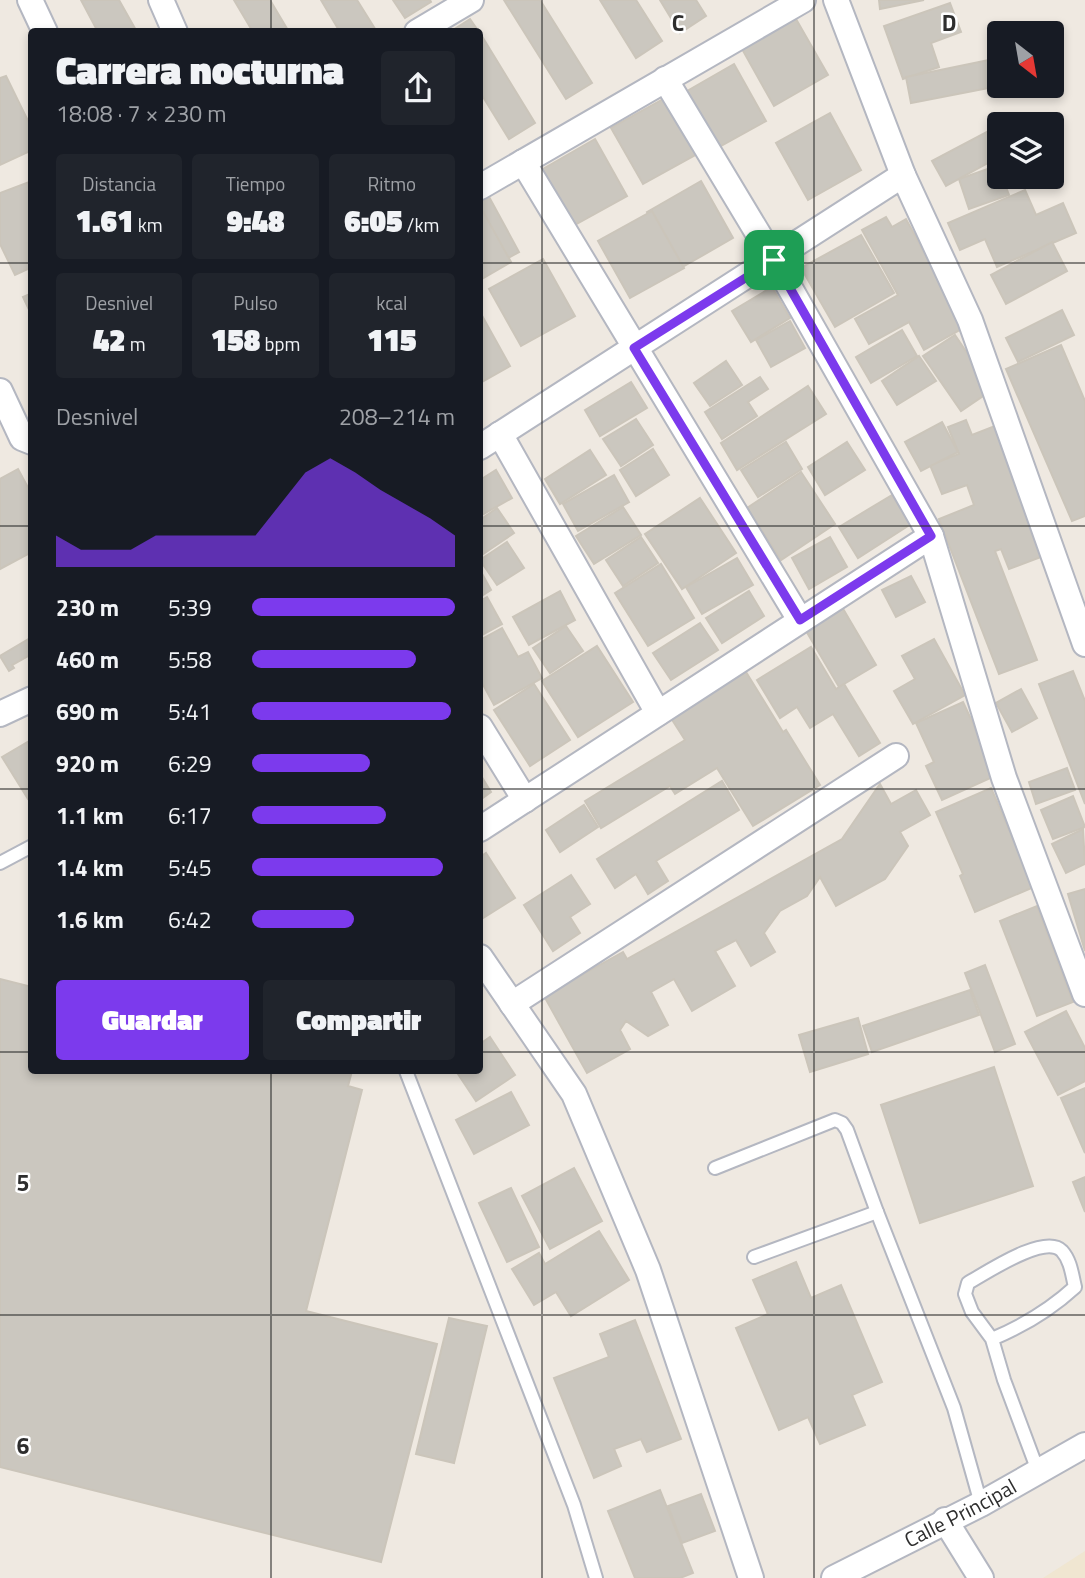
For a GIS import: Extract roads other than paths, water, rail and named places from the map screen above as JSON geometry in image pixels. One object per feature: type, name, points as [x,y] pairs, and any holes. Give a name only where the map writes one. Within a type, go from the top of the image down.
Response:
[{"type":"street","points":[[30,0],[44,28]]},
{"type":"street","points":[[161,0],[173,28]]},
{"type":"street","points":[[424,28],[471,0]]},
{"type":"street","points":[[483,185],[803,0]]},
{"type":"street","points":[[836,0],[903,175],[970,320],[1085,644]]},
{"type":"street","points":[[665,79],[774,260],[931,536],[1004,778],[1085,995]]},
{"type":"street","points":[[523,162],[800,620]]},
{"type":"street","points":[[657,713],[490,440],[903,175]]},
{"type":"street","points":[[0,391],[22,438],[28,440]]},
{"type":"street","points":[[483,827],[931,536]]},
{"type":"street","points":[[0,714],[28,701]]},
{"type":"street","points":[[483,732],[525,800]]},
{"type":"street","points":[[512,1004],[896,756]]},
{"type":"street","points":[[483,961],[574,1094],[643,1258],[751,1578]]},
{"type":"street","name":"Calle Principal","points":[[834,1578],[981,1504],[1085,1445]]},
{"type":"street","points":[[945,1520],[981,1578]]},
{"type":"lane","points":[[0,863],[28,848]]},
{"type":"lane","points":[[408,1074],[574,1505],[596,1578]]},
{"type":"lane","points":[[715,1168],[835,1120],[848,1130],[877,1212],[954,1408],[981,1504]]},
{"type":"lane","points":[[754,1257],[877,1212]]},
{"type":"lane","points":[[992,1339],[1040,1315],[1075,1287],[1071,1267],[1061,1250],[1051,1245],[1038,1247],[1005,1262],[968,1283],[965,1294],[972,1312],[992,1339],[1004,1380],[1038,1471]]}]
